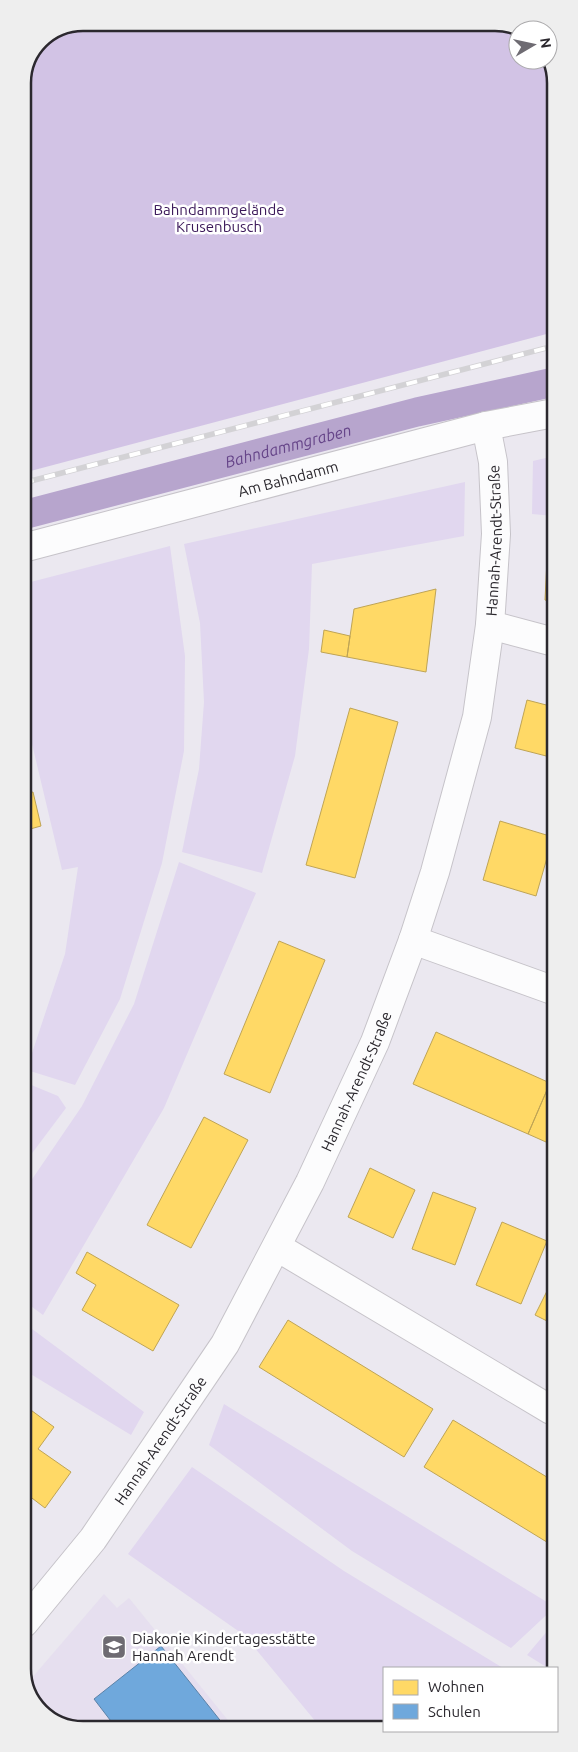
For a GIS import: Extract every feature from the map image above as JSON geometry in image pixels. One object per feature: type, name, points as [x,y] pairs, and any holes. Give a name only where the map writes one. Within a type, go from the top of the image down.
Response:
[{"type":"street","name":"Am Bahndamm","points":[[31,546],[486,426],[547,414]]},
{"type":"street","name":"Hannah-Arendt-Straße","points":[[31,1614],[93,1539],[225,1344],[278,1248],[363,1068],[413,940],[447,828],[477,717],[490,625],[494,580],[495,498],[486,426]]},
{"type":"street","name":"Hannah-Arendt-Straße","points":[[490,625],[547,640]]},
{"type":"street","points":[[413,940],[547,988]]},
{"type":"street","points":[[278,1248],[547,1408]]},
{"type":"shaded area","points":[[547,458],[547,515],[532,514],[533,461]]},
{"type":"shaded area","points":[[465,482],[464,536],[312,564],[309,649],[295,756],[262,873],[182,852],[199,769],[204,702],[200,623],[184,544]]},
{"type":"shaded area","points":[[170,546],[185,656],[184,751],[162,863],[120,999],[75,1085],[31,1071],[32,1053],[65,954],[78,867],[62,870],[31,740],[31,582]]},
{"type":"shaded area","points":[[179,862],[256,893],[164,1108],[43,1315],[31,1306],[31,1181],[82,1106],[134,1004]]},
{"type":"shaded area","points":[[31,1085],[58,1096],[66,1108],[31,1155]]},
{"type":"shaded area","points":[[31,1328],[144,1412],[131,1435],[31,1374]]},
{"type":"shaded area","points":[[224,1404],[547,1602],[547,1614],[511,1648],[352,1551],[209,1445]]},
{"type":"shaded area","points":[[192,1467],[344,1571],[501,1667],[383,1667],[383,1721],[315,1721],[244,1635],[128,1554]]},
{"type":"shaded area","name":"Diakonie Kindertagesstätte Hannah Arendt","points":[[104,1594],[117,1608],[129,1598],[229,1721],[73,1720],[54,1712],[44,1703],[35,1689],[32,1678]]},
{"type":"shaded area","points":[[547,1631],[547,1667],[527,1655]]},
{"type":"green space","name":"Bahndammgelände Krusenbusch","points":[[83,31],[499,31],[508,33],[508,70],[545,70],[547,83],[547,334],[31,471],[31,83],[35,63],[46,46],[63,35]]},
{"type":"building: Wohnen","points":[[547,560],[547,601],[545,600]]},
{"type":"building: Wohnen","points":[[436,589],[426,672],[347,657],[354,609]]},
{"type":"building: Wohnen","points":[[324,630],[350,636],[347,657],[321,652]]},
{"type":"building: Wohnen","points":[[527,700],[547,705],[547,756],[515,748]]},
{"type":"building: Wohnen","points":[[350,708],[398,722],[355,878],[306,865]]},
{"type":"building: Wohnen","points":[[31,792],[33,792],[41,826],[31,829]]},
{"type":"building: Wohnen","points":[[500,821],[547,835],[547,858],[536,896],[483,880]]},
{"type":"building: Wohnen","points":[[279,941],[325,960],[270,1093],[224,1074]]},
{"type":"building: Wohnen","points":[[436,1032],[547,1082],[547,1090],[528,1134],[413,1084]]},
{"type":"building: Wohnen","points":[[547,1090],[547,1142],[528,1134]]},
{"type":"building: Wohnen","points":[[204,1117],[248,1140],[191,1248],[147,1225]]},
{"type":"building: Wohnen","points":[[370,1168],[415,1190],[393,1238],[348,1217]]},
{"type":"building: Wohnen","points":[[433,1192],[476,1208],[455,1265],[412,1249]]},
{"type":"building: Wohnen","points":[[502,1222],[547,1241],[521,1304],[476,1285]]},
{"type":"building: Wohnen","points":[[87,1252],[179,1305],[153,1351],[82,1310],[96,1285],[76,1273]]},
{"type":"building: Wohnen","points":[[547,1291],[547,1321],[535,1315]]},
{"type":"building: Wohnen","points":[[288,1320],[433,1409],[404,1457],[259,1367]]},
{"type":"building: Wohnen","points":[[31,1410],[54,1427],[38,1449],[71,1472],[45,1508],[31,1497]]},
{"type":"building: Wohnen","points":[[453,1420],[547,1477],[547,1542],[424,1467]]},
{"type":"building: Schulen","points":[[161,1646],[221,1721],[111,1721],[94,1699]]},
{"type":"waterway","name":"Bahndammgraben","points":[[31,513],[417,412],[547,384]]},
{"type":"railway","points":[[31,481],[547,348]]},
{"type":"place","name":"Diakonie Kindertagesstätte Hannah Arendt","points":[[114,1647]]}]
